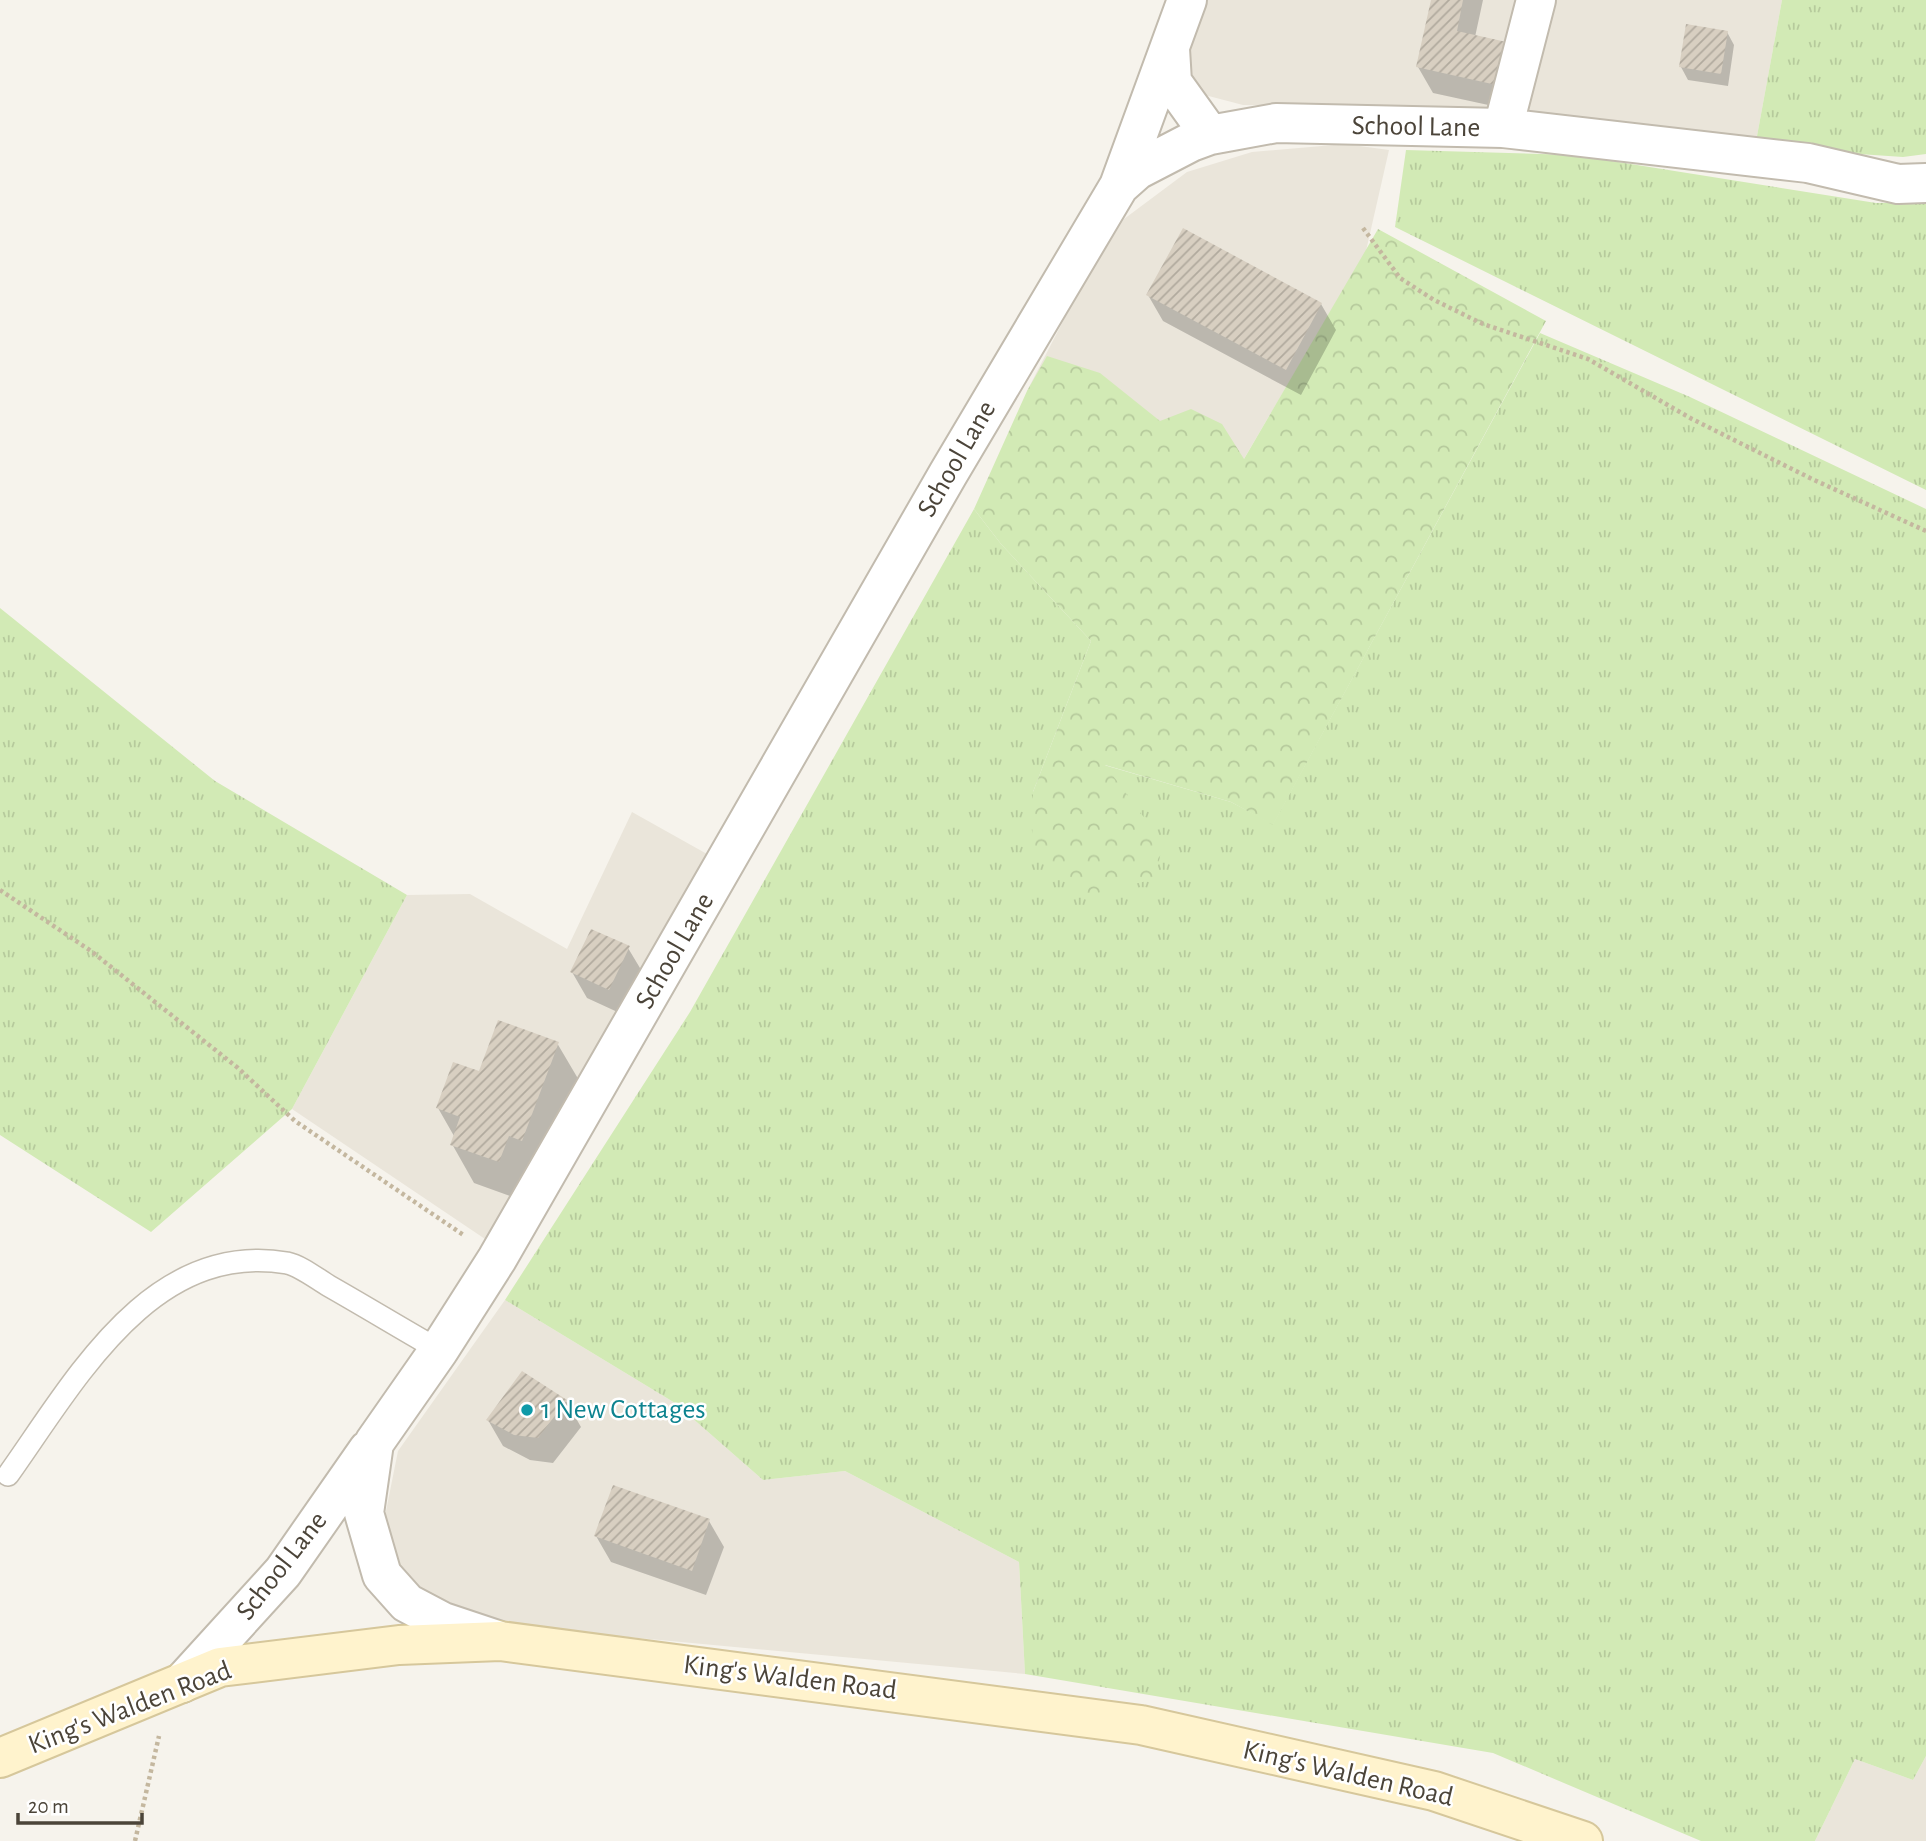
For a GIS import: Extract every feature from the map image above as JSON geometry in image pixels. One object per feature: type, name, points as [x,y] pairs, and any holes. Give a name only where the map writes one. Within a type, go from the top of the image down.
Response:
[{"type":"street","points":[[1119,186],[1186,0]]},
{"type":"street","points":[[1503,128],[1536,0]]},
{"type":"street","points":[[1170,49],[1172,82],[1210,135]]},
{"type":"street","name":"School Lane","points":[[178,1684],[283,1572],[439,1350],[497,1259],[948,474],[1119,186],[1156,159],[1210,135],[1276,123],[1503,128],[1808,163],[1898,184],[1926,183]]},
{"type":"street","name":"School Lane","points":[[373,1443],[364,1513],[382,1575],[407,1603],[443,1622],[500,1641]]},
{"type":"street","name":"King's Walden Road","points":[[0,1758],[220,1667],[399,1645],[500,1641],[1141,1726],[1434,1791],[1583,1841]]},
{"type":"lane","points":[[8,1475],[99,1347],[153,1296],[204,1268],[252,1262],[289,1263],[439,1350]]},
{"type":"path","points":[[1363,228],[1400,278],[1434,300],[1483,324],[1588,359],[1704,425],[1812,479],[1926,531]]},
{"type":"path","points":[[0,890],[91,951],[238,1068],[295,1121],[497,1259]]},
{"type":"path","points":[[135,1841],[178,1684]]},
{"type":"shaded area","points":[[1193,0],[1782,0],[1755,147],[1443,106],[1243,105],[1201,94],[1178,67]]},
{"type":"shaded area","points":[[1345,144],[1389,150],[1366,251],[1218,503],[1027,391],[1075,298],[1124,219],[1187,172],[1252,152]]},
{"type":"shaded area","points":[[632,812],[707,854],[491,1243],[292,1109],[407,895],[470,894],[567,949]]},
{"type":"shaded area","points":[[505,1300],[675,1403],[763,1480],[845,1471],[1019,1562],[1025,1674],[532,1628],[421,1604],[390,1568],[383,1526],[398,1451]]},
{"type":"shaded area","points":[[1926,1756],[1926,1841],[1815,1841],[1855,1759],[1913,1780]]},
{"type":"green space","points":[[1782,0],[1926,0],[1926,154],[1903,157],[1755,147]]},
{"type":"green space","points":[[1406,150],[1574,155],[1876,203],[1926,202],[1926,490],[1395,227]]},
{"type":"green space","points":[[1378,229],[1546,321],[1273,825],[1231,802],[1105,765],[1163,843],[1155,879],[1085,896],[1032,850],[1033,792],[1091,641],[1001,544],[974,509],[1027,391],[1047,356],[1100,373],[1160,421],[1191,409],[1222,424],[1244,459]]},
{"type":"green space","points":[[1540,333],[1690,397],[1926,509],[1926,1756],[1913,1780],[1855,1759],[1815,1841],[1701,1841],[1493,1753],[1025,1674],[1019,1562],[845,1471],[763,1480],[675,1403],[505,1300],[690,1012],[974,509],[1001,544],[1091,641],[1033,792],[1104,765],[1231,802],[1273,824]]},
{"type":"green space","points":[[0,608],[215,781],[407,895],[292,1109],[151,1232],[0,1135]]},
{"type":"building","points":[[1431,0],[1463,0],[1457,31],[1511,43],[1501,86],[1416,67]]},
{"type":"building","points":[[1686,24],[1728,31],[1721,74],[1679,67]]},
{"type":"building","points":[[1183,228],[1322,303],[1286,370],[1146,295]]},
{"type":"building","points":[[591,929],[630,946],[609,990],[570,972]]},
{"type":"building","points":[[498,1020],[559,1042],[522,1141],[509,1136],[499,1162],[450,1145],[460,1117],[436,1108],[453,1062],[479,1071]]},
{"type":"building","name":"1 New Cottages","points":[[522,1371],[567,1400],[538,1438],[514,1435],[486,1420]]},
{"type":"building","points":[[613,1485],[710,1519],[692,1571],[594,1536]]},
{"type":"place","name":"1 New Cottages","points":[[527,1410]]}]
